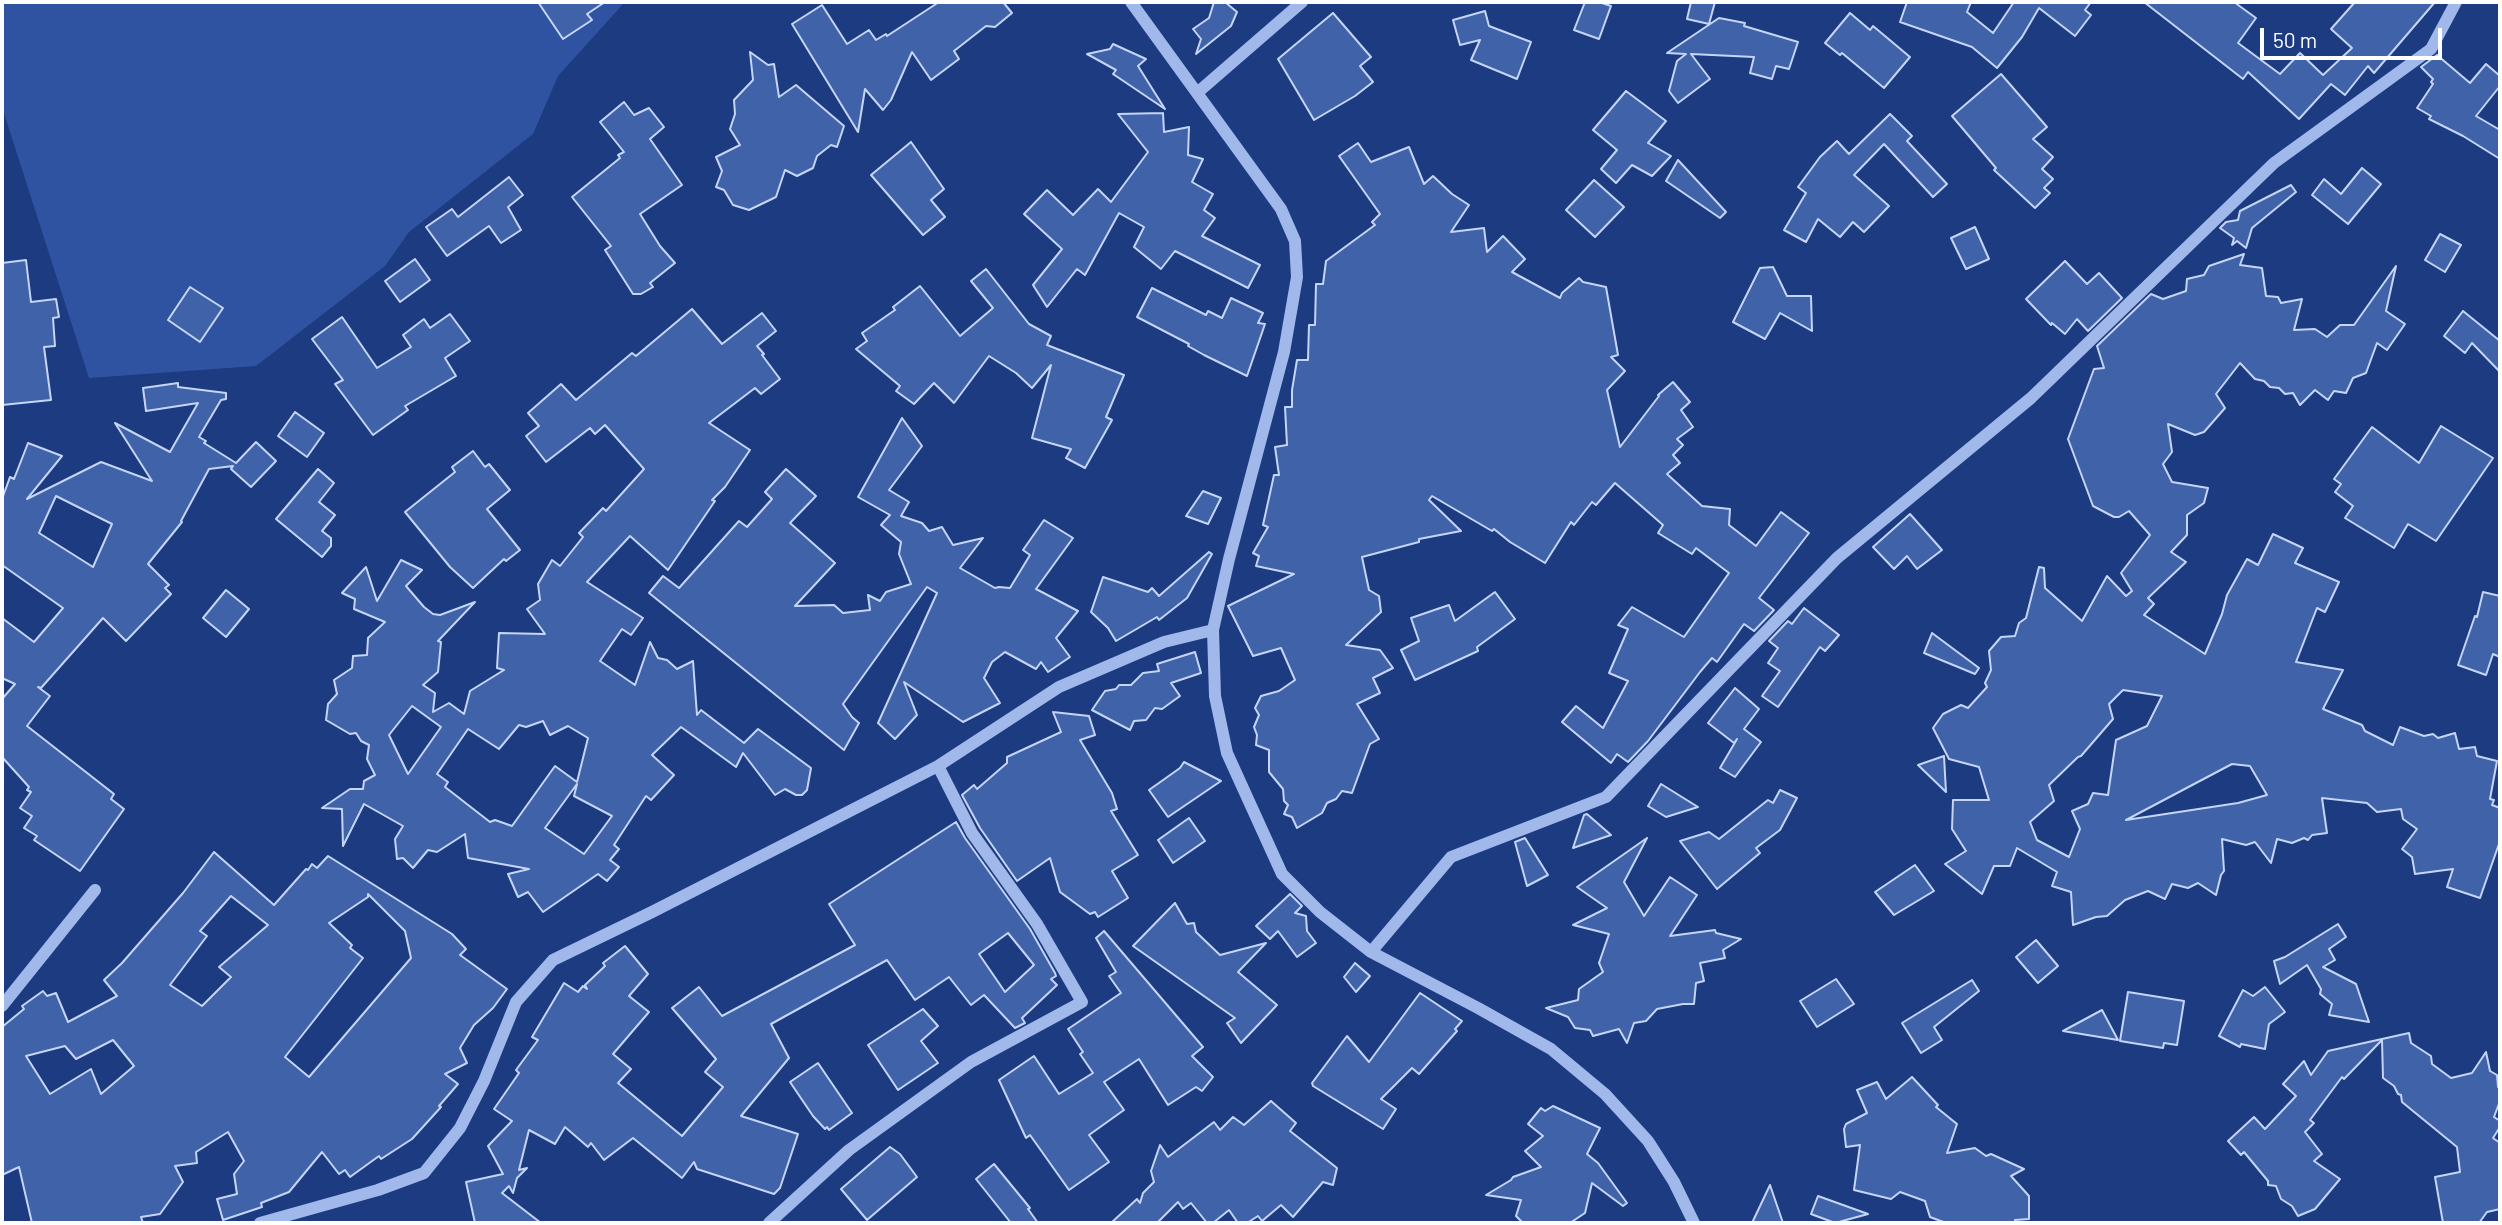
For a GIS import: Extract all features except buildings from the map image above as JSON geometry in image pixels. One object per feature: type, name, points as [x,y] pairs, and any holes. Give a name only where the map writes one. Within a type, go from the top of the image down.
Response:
[{"type":"street","points":[[1131,2],[1281,209],[1295,241],[1297,276],[1278,379],[1229,559],[1213,630],[1214,696],[1227,753],[1282,874],[1320,912],[1370,952],[1551,1049],[1605,1094],[1648,1141],[1674,1182],[1694,1223]]},
{"type":"street","points":[[1197,93],[1302,2]]},
{"type":"street","points":[[1370,952],[1451,857],[1606,797],[1837,558],[2031,398],[2274,163],[2431,49],[2456,2]]},
{"type":"street","points":[[260,1223],[378,1190],[424,1173],[460,1128],[484,1081],[516,1002],[553,960],[938,766],[1059,687],[1164,642],[1213,630]]},
{"type":"street","points":[[769,1223],[849,1150],[960,1070],[1082,1002],[1037,924],[972,833],[938,766]]},
{"type":"street","points":[[2,1006],[95,890]]},
{"type":"shaded area","points":[[2,2],[625,2],[558,76],[533,134],[409,232],[385,266],[256,366],[89,378],[2,107]]}]
